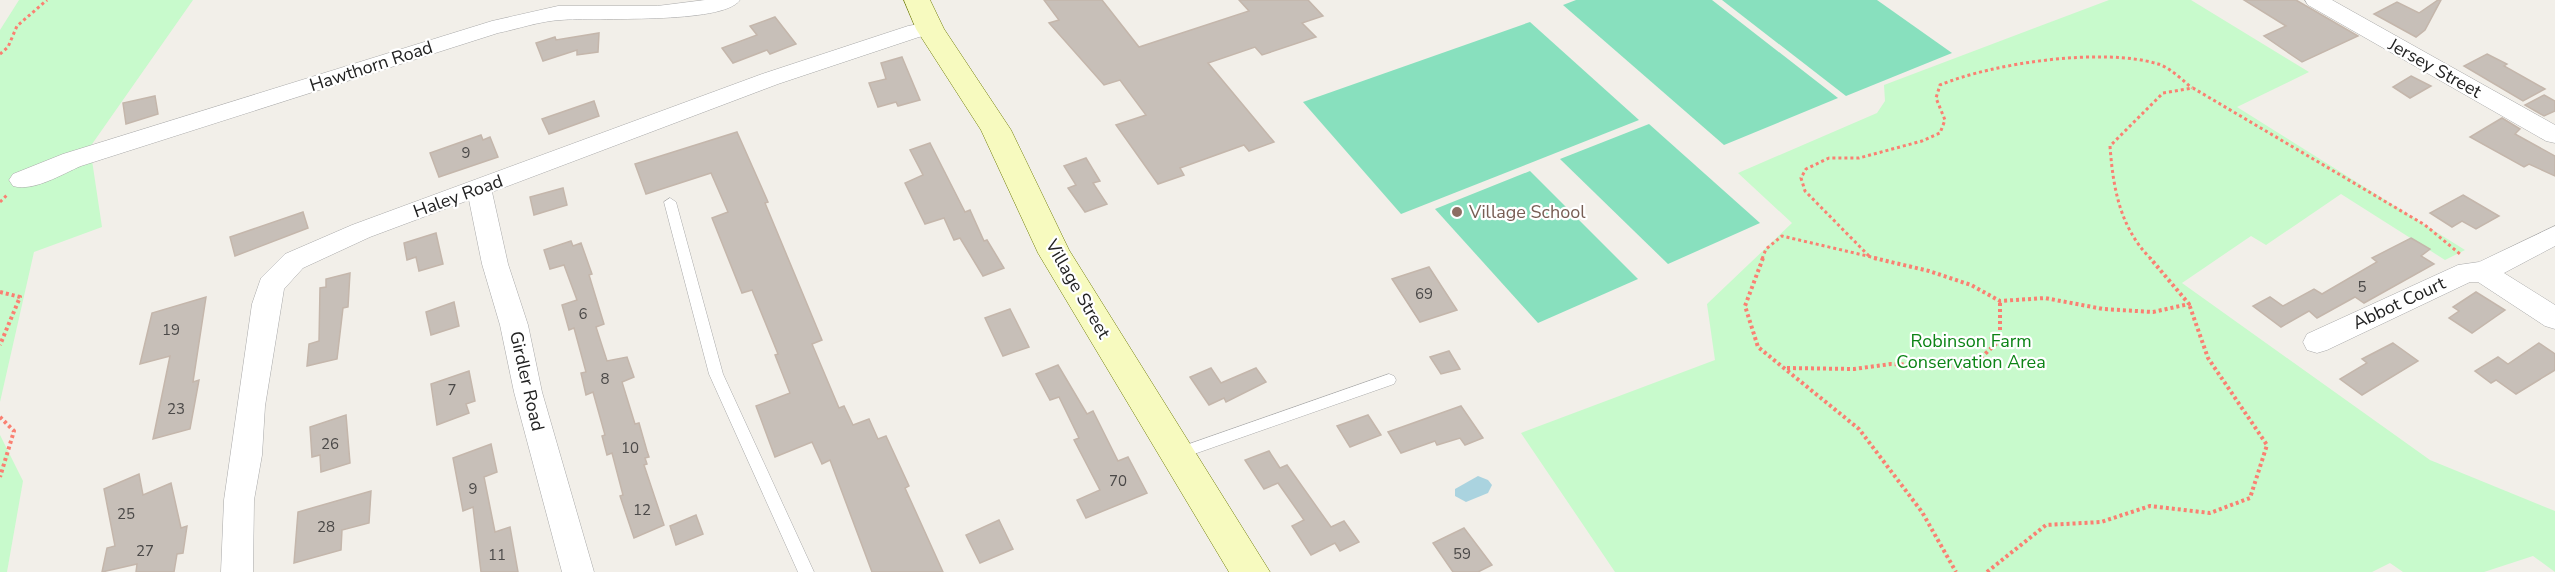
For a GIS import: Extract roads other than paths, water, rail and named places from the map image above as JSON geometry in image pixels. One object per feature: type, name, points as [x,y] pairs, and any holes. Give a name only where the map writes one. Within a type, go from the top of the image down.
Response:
[{"type":"main road","name":"Village Street","points":[[923,15],[996,130],[1054,253],[1250,572]]},
{"type":"street","name":"Hawthorn Road","points":[[22,180],[72,160],[492,28],[558,13],[623,10],[657,13],[709,6],[729,0]]},
{"type":"street","name":"Jersey Street","points":[[2316,0],[2555,135]]},
{"type":"street","name":"Haley Road","points":[[237,572],[239,501],[247,455],[250,406],[271,285],[294,261],[312,251],[770,79],[916,31],[923,15]]},
{"type":"street","name":"Girdler Road","points":[[479,189],[495,264],[514,326],[528,392],[578,572]]},
{"type":"street","name":"Abbot Court","points":[[2317,342],[2467,272],[2483,272],[2555,235]]},
{"type":"street","points":[[2483,272],[2555,318]]},
{"type":"lane","points":[[670,202],[716,374],[806,572]]},
{"type":"lane","points":[[1177,454],[1389,380]]},
{"type":"water","points":[[1478,476],[1488,480],[1492,485],[1488,493],[1466,502],[1455,496],[1455,489]]},
{"type":"place","name":"Village School","points":[[1457,212]]},
{"type":"park label","name":"Robinson Farm Conservation Area","points":[[1971,351]]}]
